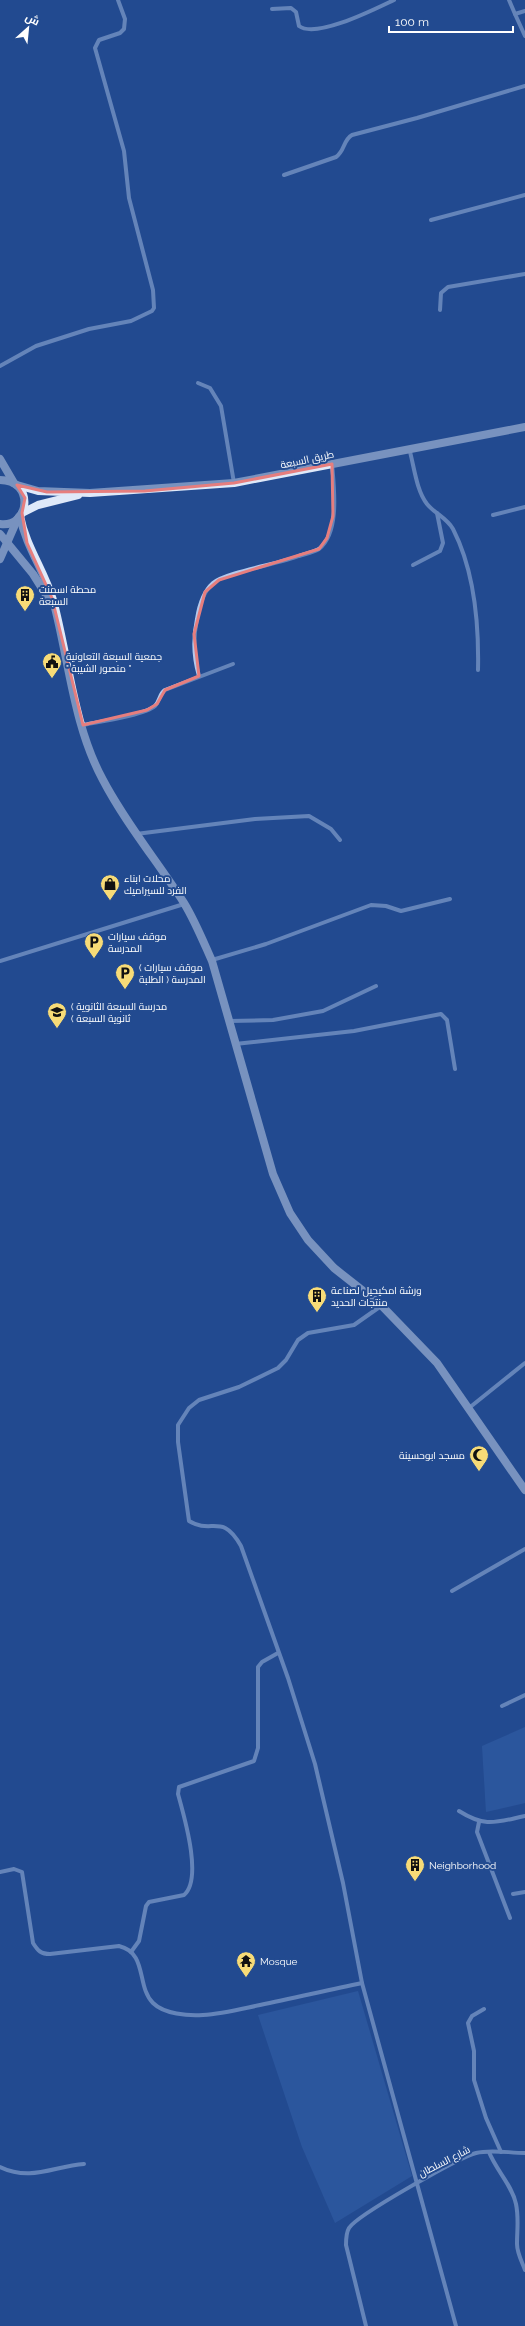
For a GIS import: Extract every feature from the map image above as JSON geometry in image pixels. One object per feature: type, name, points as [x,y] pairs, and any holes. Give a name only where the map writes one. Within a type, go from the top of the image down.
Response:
[{"type":"street","points":[[0,366],[36,346],[89,329],[131,321],[152,311],[154,308],[153,290],[129,198],[124,151],[95,48],[99,40],[120,33],[124,29],[124,19],[118,0]]},
{"type":"street","points":[[272,9],[290,8],[296,12],[299,26],[309,31],[333,25],[394,0]]},
{"type":"street","points":[[509,0],[525,36]]},
{"type":"street","points":[[515,14],[525,11]]},
{"type":"street","points":[[284,175],[336,157],[343,152],[348,137],[352,135],[417,118],[525,86]]},
{"type":"street","points":[[431,220],[525,195]]},
{"type":"street","points":[[440,310],[441,293],[448,287],[525,274]]},
{"type":"street","points":[[198,383],[210,388],[220,406],[234,482]]},
{"type":"street","name":"طريق السبعة","points":[[90,493],[234,482],[525,427]]},
{"type":"street","points":[[409,448],[422,495],[427,504],[453,529],[472,587],[478,670]]},
{"type":"street","points":[[0,459],[25,498],[20,516],[0,559]]},
{"type":"street","points":[[199,676],[194,658],[194,634],[198,609],[205,592],[213,583],[225,577],[288,560],[319,549],[327,538],[333,516],[335,500],[332,464]]},
{"type":"street","points":[[0,480],[38,491],[90,493]]},
{"type":"street","points":[[0,524],[11,523],[20,516],[55,500],[90,493]]},
{"type":"street","points":[[493,515],[525,507]]},
{"type":"street","points":[[413,565],[440,551],[442,543],[437,512]]},
{"type":"street","points":[[20,516],[27,543],[47,583],[83,725],[102,778],[136,834],[184,904],[212,961],[273,1174],[290,1213],[308,1240],[334,1268],[381,1305],[437,1363],[525,1490]]},
{"type":"street","points":[[0,534],[33,574],[55,610]]},
{"type":"street","points":[[83,725],[147,710],[157,704],[165,690],[233,664]]},
{"type":"street","points":[[136,834],[262,818],[309,816],[331,829],[340,840]]},
{"type":"street","points":[[212,961],[266,944],[371,905],[386,906],[401,911],[450,899]]},
{"type":"street","points":[[0,961],[184,904]]},
{"type":"street","points":[[229,1021],[272,1020],[323,1012],[376,986]]},
{"type":"street","points":[[235,1044],[354,1031],[441,1014],[447,1020],[455,1069]]},
{"type":"street","points":[[381,1305],[354,1325],[308,1333],[298,1340],[286,1360],[278,1368],[239,1388],[199,1400],[181,1417],[178,1425],[178,1442],[189,1522],[199,1525],[226,1527],[232,1531],[240,1546],[315,1764],[343,1883],[362,1983],[418,2183],[441,2276],[456,2326]]},
{"type":"street","points":[[469,1408],[525,1363]]},
{"type":"street","points":[[452,1591],[525,1549]]},
{"type":"street","points":[[131,1952],[139,1941],[146,1906],[149,1902],[184,1895],[191,1885],[192,1859],[178,1794],[179,1787],[254,1761],[258,1748],[258,1667],[262,1662],[278,1653]]},
{"type":"street","points":[[502,1706],[525,1695]]},
{"type":"street","points":[[459,1811],[479,1822],[489,1823],[525,1816]]},
{"type":"street","points":[[479,1822],[477,1832],[510,1918]]},
{"type":"street","points":[[0,1872],[14,1869],[22,1872],[33,1943],[42,1954],[119,1946],[131,1952],[138,1961],[149,1998],[155,2005],[167,2010],[184,2014],[217,2014],[362,1983]]},
{"type":"street","points":[[513,1894],[525,1892]]},
{"type":"street","points":[[484,2009],[472,2016],[468,2023],[474,2051],[474,2080],[486,2118],[502,2152]]},
{"type":"street","points":[[489,2152],[494,2166],[513,2194],[519,2227],[518,2251],[525,2270]]},
{"type":"street","name":"شارع السلطان","points":[[366,2326],[346,2245],[348,2232],[358,2219],[418,2183],[476,2153],[525,2153]]},
{"type":"street","points":[[0,2167],[27,2174],[49,2172],[64,2166],[84,2164]]},
{"type":"highlighted area","points":[[332,464],[333,516],[327,538],[319,549],[219,580],[205,592],[194,634],[199,676],[165,690],[157,704],[147,710],[83,725],[52,598],[27,543],[22,513],[25,498],[17,485],[47,492],[145,491],[234,483]]},
{"type":"shaded area","points":[[525,1727],[525,1803],[486,1812],[482,1746]]},
{"type":"shaded area","points":[[358,1991],[412,2176],[335,2223],[302,2147],[258,2015]]},
{"type":"place","name":"محطة اسمنت السبعة","points":[[25,612]]},
{"type":"place","name":"جمعية السبعة التعاونية \" منصور الشيبة \"","points":[[52,679]]},
{"type":"place","name":"محلات ابناء الفرد للسيراميك","points":[[110,901]]},
{"type":"place","name":"موقف سيارات المدرسة","points":[[94,959]]},
{"type":"place","name":"( موقف سيارات المدرسة ( الطلبة","points":[[125,990]]},
{"type":"place","name":"( مدرسة السبعة الثانوية ( ثانوية السبعة","points":[[57,1029]]},
{"type":"place","name":"ورشة امكيحيل لصناعة منتجات الحديد","points":[[317,1313]]},
{"type":"place","name":"مسجد ابوحسينة","points":[[479,1472]]},
{"type":"place","name":"Neighborhood","points":[[415,1882]]},
{"type":"place","name":"Mosque","points":[[246,1978]]}]
